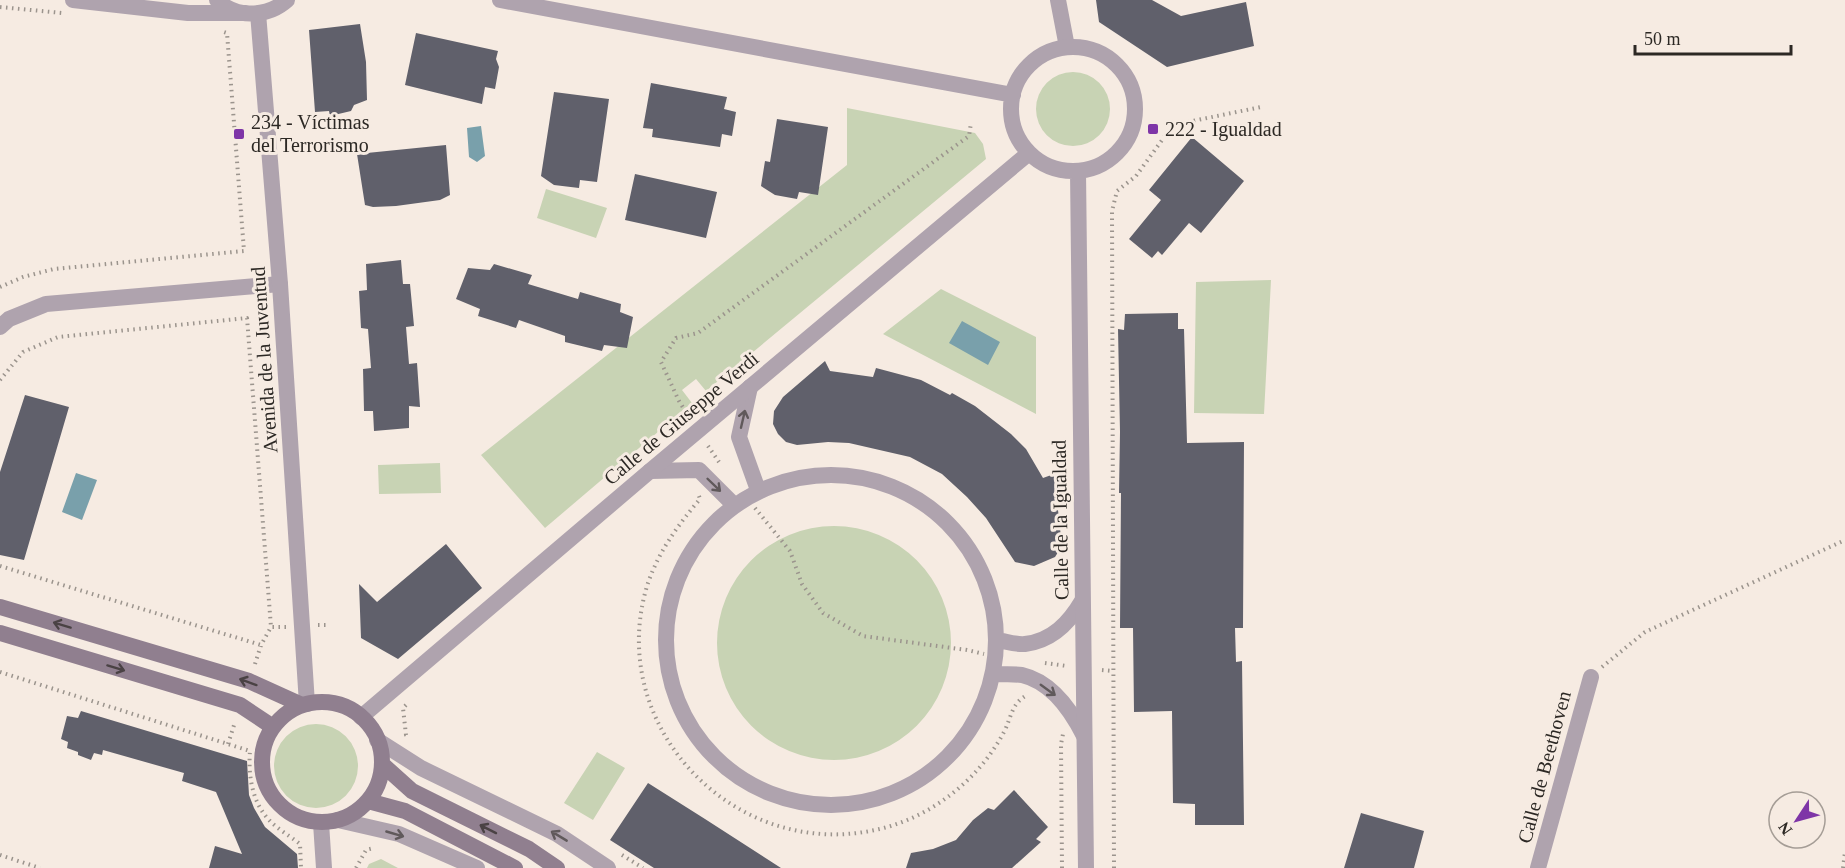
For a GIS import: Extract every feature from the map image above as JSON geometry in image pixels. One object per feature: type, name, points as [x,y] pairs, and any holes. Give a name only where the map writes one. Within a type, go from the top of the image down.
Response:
[{"type":"main road","points":[[0,607],[249,681],[305,704]]},
{"type":"main road","points":[[0,633],[240,705],[273,727]]},
{"type":"main road","points":[[322,702],[349,709],[361,717],[371,728],[377,740],[382,764],[378,784],[368,801],[355,813],[338,820],[321,823],[305,820],[290,813],[278,803],[268,789],[263,774],[262,758],[265,742],[273,727],[282,717],[305,704],[322,702]]},
{"type":"main road","points":[[382,764],[412,791],[529,849],[557,868]]},
{"type":"main road","points":[[368,801],[405,811],[515,868]]},
{"type":"street","points":[[217,0],[233,10],[252,13]]},
{"type":"street","points":[[71,7],[188,13],[252,13],[273,10],[288,0]]},
{"type":"street","points":[[501,0],[1013,95]]},
{"type":"street","points":[[1058,0],[1066,47]]},
{"type":"street","name":"Avenida de la Juventud","points":[[252,13],[280,284],[305,704]]},
{"type":"street","points":[[1066,47],[1086,48],[1105,55],[1120,68],[1131,84],[1135,104],[1134,123],[1126,142],[1113,157],[1097,167],[1078,171],[1060,170],[1044,164],[1029,153],[1017,136],[1011,116],[1013,95],[1020,77],[1032,62],[1048,52],[1066,47]]},
{"type":"street","name":"Calle de Giuseppe Verdi","points":[[361,717],[1029,153]]},
{"type":"street","name":"Calle de la Igualdad","points":[[1078,171],[1086,868]]},
{"type":"street","points":[[0,327],[9,319],[46,304],[280,284]]},
{"type":"street","points":[[746,498],[739,437],[750,387]]},
{"type":"street","points":[[650,471],[699,470],[746,498]]},
{"type":"street","points":[[812,475],[867,478],[919,499],[960,536],[987,585],[997,640],[995,665],[980,714],[956,750],[924,778],[885,798],[843,806],[801,803],[760,790],[724,766],[695,735],[675,696],[666,654],[667,611],[680,570],[703,534],[746,498],[812,475]]},
{"type":"street","points":[[997,640],[1024,645],[1054,635],[1073,617],[1082,601]]},
{"type":"street","points":[[995,665],[1050,688],[1072,713],[1084,736]]},
{"type":"street","name":"Calle de Beethoven","points":[[1538,868],[1591,677]]},
{"type":"street","points":[[377,740],[421,768],[557,834],[608,868]]},
{"type":"street","points":[[338,820],[399,834],[477,868]]},
{"type":"street","points":[[321,823],[324,868]]},
{"type":"path","points":[[0,7],[71,7]]},
{"type":"path","points":[[0,287],[23,277],[54,269],[244,250],[227,33],[217,31]]},
{"type":"path","points":[[1114,868],[1112,211],[1117,191],[1136,176],[1173,125],[1261,106]]},
{"type":"path","points":[[725,469],[679,401],[662,362],[676,338],[698,333],[969,135],[971,123]]},
{"type":"path","points":[[0,380],[23,352],[58,337],[247,318],[271,627]]},
{"type":"path","points":[[697,491],[700,500],[666,543],[648,584],[641,617],[639,651],[644,684],[655,716],[670,746],[691,772],[716,795],[744,813],[775,826],[808,833],[842,835],[875,830],[907,820],[937,805],[963,784],[986,760],[1004,732],[1017,701],[1034,692]]},
{"type":"path","points":[[746,498],[761,513],[790,551],[802,584],[823,613],[863,636],[967,650],[995,665]]},
{"type":"path","points":[[1591,677],[1645,632],[1845,540]]},
{"type":"path","points":[[0,566],[261,645]]},
{"type":"path","points":[[1040,663],[1113,671]]},
{"type":"path","points":[[0,672],[250,751],[251,783],[257,801],[269,821],[300,844],[301,868]]},
{"type":"path","points":[[410,700],[403,708],[406,735],[414,741]]},
{"type":"path","points":[[1062,868],[1061,744],[1063,733]]},
{"type":"path","points":[[356,868],[366,850],[381,846]]},
{"type":"path","points":[[615,851],[643,868]]},
{"type":"path","points":[[1843,868],[1845,852]]},
{"type":"path","points":[[0,855],[40,868]]},
{"type":"green space","points":[[1073,72],[1087,75],[1099,83],[1107,95],[1110,109],[1107,123],[1099,135],[1087,143],[1073,146],[1059,143],[1047,135],[1039,123],[1036,109],[1039,95],[1047,83],[1059,75]]},
{"type":"green space","points":[[847,108],[975,133],[983,144],[986,159],[706,391],[696,379],[682,390],[692,403],[545,528],[481,455],[847,165]]},
{"type":"green space","points":[[546,189],[607,208],[596,238],[537,218]]},
{"type":"green space","points":[[1271,280],[1264,414],[1194,413],[1196,282]]},
{"type":"green space","points":[[941,289],[1036,337],[1036,414],[883,334]]},
{"type":"green space","points":[[440,463],[441,493],[379,494],[378,465]]},
{"type":"green space","points":[[834,526],[857,528],[879,535],[899,546],[917,560],[931,578],[942,598],[949,620],[951,643],[949,666],[942,688],[931,708],[917,726],[899,740],[879,751],[857,758],[834,760],[811,758],[789,751],[769,740],[751,726],[737,708],[726,688],[719,666],[717,643],[719,620],[726,598],[737,578],[751,560],[769,546],[789,535],[811,528]]},
{"type":"green space","points":[[316,724],[332,727],[346,736],[355,750],[358,766],[355,782],[346,796],[332,805],[316,808],[300,805],[286,796],[277,782],[274,766],[277,750],[286,736],[300,727]]},
{"type":"green space","points":[[597,752],[625,768],[593,820],[564,803]]},
{"type":"green space","points":[[381,859],[398,868],[367,868],[369,864]]},
{"type":"water","points":[[481,126],[485,156],[477,162],[469,157],[467,128]]},
{"type":"water","points":[[962,321],[1000,342],[988,365],[949,343]]},
{"type":"water","points":[[76,473],[97,480],[82,520],[62,512]]},
{"type":"building","points":[[1096,0],[1152,0],[1181,16],[1246,2],[1254,46],[1167,67],[1099,22]]},
{"type":"building","points":[[360,24],[366,62],[367,100],[354,105],[351,111],[330,116],[329,111],[315,112],[309,30]]},
{"type":"building","points":[[416,33],[498,51],[496,59],[499,67],[495,89],[485,87],[482,104],[405,85]]},
{"type":"building","points":[[651,83],[727,97],[724,109],[736,112],[732,136],[722,134],[720,147],[652,137],[653,129],[643,128]]},
{"type":"building","points":[[554,92],[609,99],[597,182],[580,180],[579,188],[554,185],[541,176]]},
{"type":"building","points":[[777,119],[828,127],[818,195],[799,192],[797,199],[775,195],[761,186],[765,161],[770,162]]},
{"type":"building","points":[[1192,137],[1244,181],[1201,233],[1189,223],[1162,255],[1158,251],[1152,258],[1129,239],[1161,200],[1149,190]]},
{"type":"building","points":[[446,145],[450,195],[440,200],[396,206],[365,205],[357,154]]},
{"type":"building","points":[[635,174],[717,192],[706,238],[625,220]]},
{"type":"building","points":[[401,260],[403,284],[410,284],[414,326],[406,327],[409,364],[417,363],[420,407],[409,406],[409,428],[374,431],[373,411],[364,411],[363,369],[371,368],[368,329],[361,328],[359,291],[367,290],[366,264]]},
{"type":"building","points":[[494,264],[532,275],[528,284],[578,299],[580,292],[621,304],[620,312],[633,317],[627,348],[604,345],[602,351],[565,342],[565,336],[519,320],[516,328],[478,316],[480,309],[456,299],[468,268],[490,270]]},
{"type":"building","points":[[1178,313],[1178,329],[1184,329],[1187,443],[1244,442],[1243,628],[1235,628],[1236,662],[1242,661],[1244,825],[1195,825],[1195,804],[1173,803],[1172,711],[1134,712],[1133,628],[1120,628],[1121,493],[1119,493],[1118,329],[1124,330],[1125,314]]},
{"type":"building","points":[[825,361],[830,371],[873,377],[876,368],[921,380],[975,406],[1011,434],[1026,449],[1043,478],[1054,474],[1062,546],[1055,557],[1034,566],[1015,562],[986,518],[967,497],[942,474],[910,457],[849,443],[828,442],[797,445],[786,442],[778,434],[773,424],[774,411],[783,397]]},
{"type":"building","points":[[25,395],[69,407],[24,560],[0,555],[0,472]]},
{"type":"building","points":[[446,544],[482,588],[398,659],[361,638],[359,584],[377,602]]},
{"type":"building","points":[[81,711],[247,761],[249,795],[254,808],[265,827],[297,854],[298,868],[209,868],[215,846],[242,854],[216,792],[182,781],[184,773],[103,750],[102,755],[94,753],[91,760],[78,755],[78,752],[67,748],[68,742],[61,739],[67,716],[78,718]]},
{"type":"building","points":[[648,783],[781,868],[654,868],[610,840]]},
{"type":"building","points":[[1014,790],[1048,827],[1036,839],[1041,842],[1012,868],[906,868],[911,853],[933,849],[956,840],[973,820],[988,808],[994,810]]},
{"type":"building","points":[[1361,813],[1424,831],[1414,868],[1344,868]]},
{"type":"place","name":"222 - Igualdad","points":[[1153,129]]},
{"type":"place","name":"234 - Víctimas del Terrorismo","points":[[239,134]]}]
